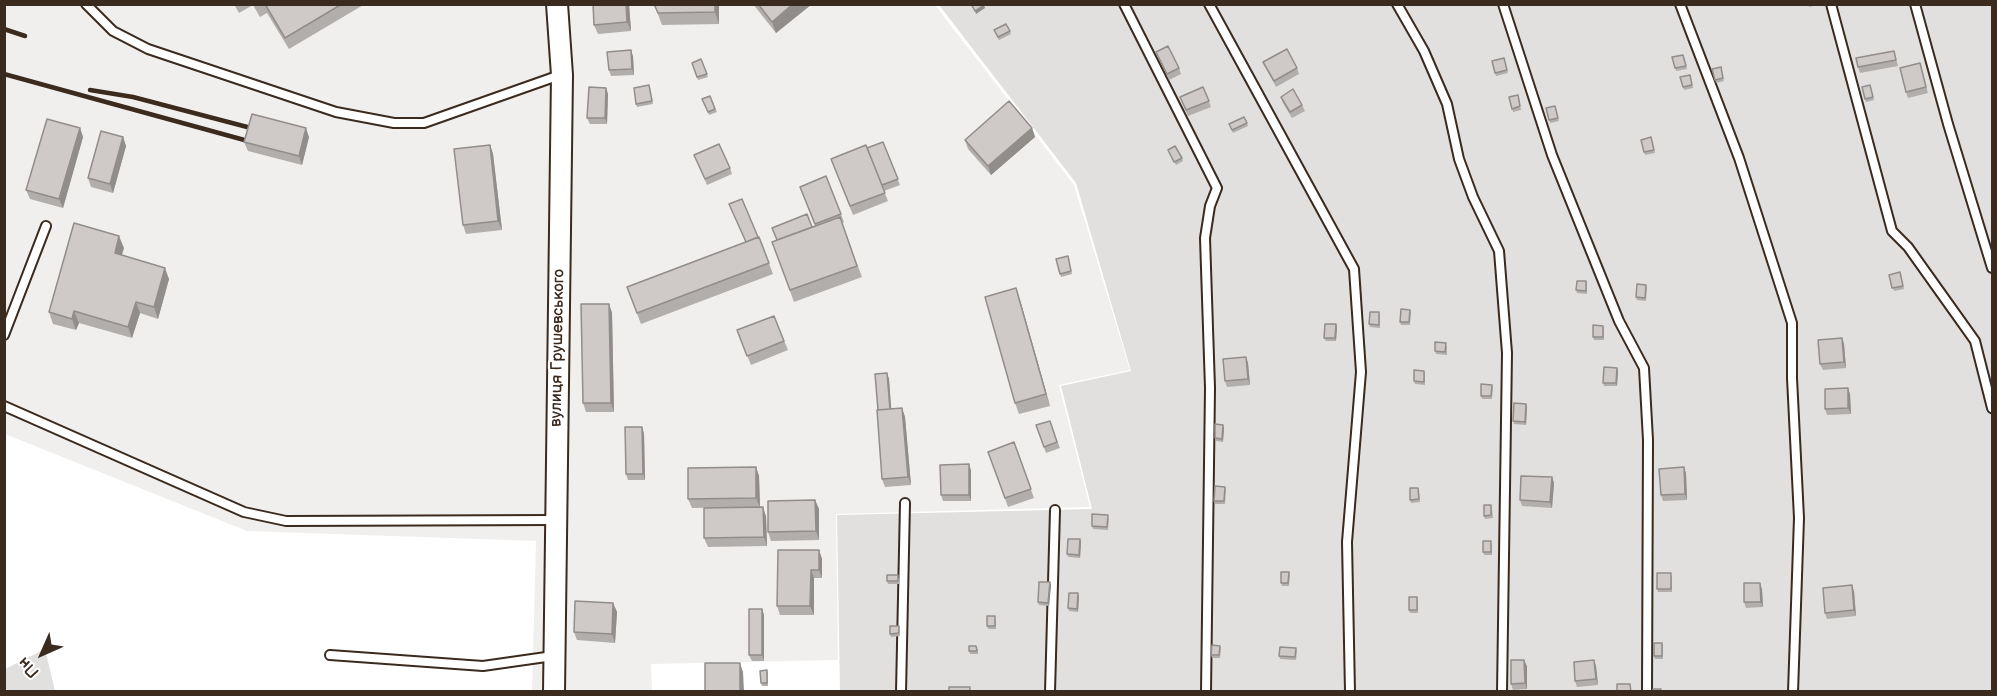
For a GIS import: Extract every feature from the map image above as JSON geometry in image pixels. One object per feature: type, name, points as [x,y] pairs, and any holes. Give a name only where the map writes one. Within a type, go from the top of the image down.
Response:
[{"type":"street","name":"вулиця Грушевського","points":[[554,692],[561,75],[557,4]]},
{"type":"lane","points":[[86,4],[113,31],[148,49],[336,112],[394,123],[423,123],[561,75]]},
{"type":"lane","points":[[1124,4],[1217,188],[1210,206],[1205,238],[1210,388],[1206,692]]},
{"type":"lane","points":[[1209,4],[1354,269],[1361,372],[1347,542],[1350,692]]},
{"type":"lane","points":[[1396,4],[1424,51],[1447,104],[1458,159],[1499,251],[1507,353],[1502,692]]},
{"type":"lane","points":[[1503,4],[1552,155],[1619,321],[1644,368],[1648,440],[1647,692]]},
{"type":"lane","points":[[1680,4],[1739,158],[1792,323],[1792,378],[1799,518],[1793,692]]},
{"type":"lane","points":[[1831,4],[1892,231],[1908,247],[1975,341],[1992,408]]},
{"type":"lane","points":[[1915,4],[1948,124],[1992,268]]},
{"type":"lane","points":[[4,335],[46,226]]},
{"type":"lane","points":[[4,406],[244,512],[286,521],[556,520]]},
{"type":"lane","points":[[902,692],[905,503]]},
{"type":"lane","points":[[1050,692],[1055,510]]},
{"type":"lane","points":[[330,655],[483,666],[554,656]]},
{"type":"shaded area","points":[[4,5],[935,5],[1074,185],[1130,370],[1059,385],[1090,507],[836,514],[838,660],[651,664],[652,691],[532,691],[536,541],[247,531],[5,434]]},
{"type":"shaded area","points":[[939,5],[1992,5],[1992,691],[840,691],[837,515],[1092,509],[1061,386],[1131,371],[1076,183]]},
{"type":"shaded area","points":[[45,649],[55,691],[5,691],[5,669]]},
{"type":"building","points":[[265,4],[342,4],[285,38]]},
{"type":"building","points":[[593,4],[626,4],[627,22],[594,25]]},
{"type":"building","points":[[654,4],[715,4],[715,12],[658,13]]},
{"type":"building","points":[[758,4],[793,4],[772,22]]},
{"type":"building","points":[[971,4],[984,4],[984,5],[975,11]]},
{"type":"building","points":[[1006,24],[1010,31],[998,37],[994,30]]},
{"type":"building","points":[[1168,46],[1179,68],[1167,74],[1156,52]]},
{"type":"building","points":[[1287,49],[1297,68],[1274,81],[1263,62]]},
{"type":"building","points":[[631,50],[632,69],[609,70],[607,52]]},
{"type":"building","points":[[1894,51],[1896,60],[1858,67],[1856,58]]},
{"type":"building","points":[[1683,55],[1686,66],[1675,68],[1672,57]]},
{"type":"building","points":[[1504,58],[1507,70],[1495,73],[1492,61]]},
{"type":"building","points":[[701,59],[707,74],[697,77],[692,63]]},
{"type":"building","points":[[1920,63],[1926,87],[1906,92],[1900,68]]},
{"type":"building","points":[[1721,67],[1723,78],[1715,80],[1712,69]]},
{"type":"building","points":[[1690,75],[1692,85],[1683,87],[1680,77]]},
{"type":"building","points":[[649,85],[652,101],[636,104],[634,88]]},
{"type":"building","points":[[1870,85],[1873,97],[1865,99],[1862,87]]},
{"type":"building","points":[[589,87],[606,88],[605,118],[587,118]]},
{"type":"building","points":[[1203,87],[1209,101],[1186,110],[1180,97]]},
{"type":"building","points":[[1293,89],[1302,105],[1290,112],[1281,97]]},
{"type":"building","points":[[1518,95],[1520,106],[1512,109],[1509,97]]},
{"type":"building","points":[[710,96],[715,109],[708,112],[702,99]]},
{"type":"building","points":[[1009,101],[1032,128],[988,166],[965,140]]},
{"type":"building","points":[[1555,106],[1558,118],[1549,120],[1546,108]]},
{"type":"building","points":[[252,114],[306,128],[299,156],[244,142]]},
{"type":"building","points":[[1244,117],[1247,123],[1232,130],[1229,124]]},
{"type":"building","points":[[47,119],[80,128],[59,199],[26,190]]},
{"type":"building","points":[[101,131],[123,137],[110,184],[88,178]]},
{"type":"building","points":[[1651,137],[1654,150],[1644,152],[1641,140]]},
{"type":"building","points":[[883,142],[898,179],[882,185],[867,148]]},
{"type":"building","points":[[719,144],[730,168],[705,179],[694,155]]},
{"type":"building","points":[[490,145],[498,221],[463,225],[454,149]]},
{"type":"building","points":[[866,145],[885,193],[850,206],[831,159]]},
{"type":"building","points":[[1175,146],[1182,158],[1174,162],[1168,150]]},
{"type":"building","points":[[826,176],[841,214],[815,224],[800,187]]},
{"type":"building","points":[[742,199],[758,237],[746,242],[729,204]]},
{"type":"building","points":[[807,214],[812,227],[777,240],[772,228]]},
{"type":"building","points":[[840,217],[857,266],[790,290],[772,242]]},
{"type":"building","points":[[74,223],[119,236],[115,253],[165,268],[154,307],[136,302],[128,327],[74,311],[72,319],[49,312]]},
{"type":"building","points":[[759,237],[769,263],[637,313],[627,287]]},
{"type":"building","points":[[1068,256],[1071,271],[1060,274],[1056,259]]},
{"type":"building","points":[[1900,272],[1903,286],[1892,288],[1889,275]]},
{"type":"building","points":[[1577,281],[1586,281],[1586,291],[1576,290]]},
{"type":"building","points":[[1637,284],[1646,285],[1645,298],[1636,297]]},
{"type":"building","points":[[1016,288],[1046,394],[1015,403],[985,297]]},
{"type":"building","points":[[581,304],[609,304],[611,403],[583,403]]},
{"type":"building","points":[[1401,309],[1410,310],[1409,322],[1400,322]]},
{"type":"building","points":[[1370,312],[1379,312],[1379,325],[1369,324]]},
{"type":"building","points":[[774,316],[784,341],[747,356],[737,330]]},
{"type":"building","points":[[1325,324],[1336,324],[1335,338],[1324,338]]},
{"type":"building","points":[[1593,325],[1603,326],[1603,337],[1593,337]]},
{"type":"building","points":[[1842,338],[1844,362],[1820,364],[1818,340]]},
{"type":"building","points":[[1435,342],[1446,343],[1445,352],[1435,351]]},
{"type":"building","points":[[1246,357],[1248,379],[1225,381],[1223,359]]},
{"type":"building","points":[[1604,367],[1617,368],[1616,383],[1603,383]]},
{"type":"building","points":[[1414,370],[1424,371],[1424,382],[1414,381]]},
{"type":"building","points":[[887,373],[890,409],[878,410],[875,374]]},
{"type":"building","points":[[1481,384],[1492,385],[1491,396],[1481,396]]},
{"type":"building","points":[[1848,388],[1848,408],[1825,409],[1825,389]]},
{"type":"building","points":[[1514,403],[1526,404],[1525,422],[1513,421]]},
{"type":"building","points":[[902,408],[908,477],[882,479],[877,410]]},
{"type":"building","points":[[1050,421],[1057,442],[1044,447],[1036,425]]},
{"type":"building","points":[[1215,424],[1223,425],[1222,439],[1215,438]]},
{"type":"building","points":[[625,427],[642,427],[643,474],[626,474]]},
{"type":"building","points":[[1014,442],[1031,489],[1005,498],[988,452]]},
{"type":"building","points":[[969,464],[969,495],[941,495],[940,465]]},
{"type":"building","points":[[756,467],[756,498],[688,499],[688,468]]},
{"type":"building","points":[[1684,467],[1685,494],[1661,495],[1659,469]]},
{"type":"building","points":[[1521,476],[1552,477],[1550,502],[1520,500]]},
{"type":"building","points":[[1215,486],[1225,487],[1224,501],[1214,501]]},
{"type":"building","points":[[1410,488],[1418,488],[1419,499],[1410,500]]},
{"type":"building","points":[[815,500],[816,531],[768,532],[768,501]]},
{"type":"building","points":[[1484,505],[1491,505],[1491,515],[1484,516]]},
{"type":"building","points":[[763,507],[764,537],[704,538],[704,508]]},
{"type":"building","points":[[1092,514],[1108,515],[1107,527],[1092,526]]},
{"type":"building","points":[[1068,539],[1080,539],[1079,555],[1067,554]]},
{"type":"building","points":[[1483,541],[1491,541],[1491,552],[1483,552]]},
{"type":"building","points":[[778,550],[819,550],[819,570],[811,570],[810,606],[777,606]]},
{"type":"building","points":[[1281,572],[1289,572],[1288,583],[1281,583]]},
{"type":"building","points":[[1657,573],[1671,573],[1671,589],[1657,589]]},
{"type":"building","points":[[887,575],[898,575],[898,581],[887,581]]},
{"type":"building","points":[[1039,582],[1050,582],[1048,603],[1038,602]]},
{"type":"building","points":[[1744,583],[1760,583],[1761,602],[1744,602]]},
{"type":"building","points":[[1852,585],[1854,610],[1825,613],[1823,588]]},
{"type":"building","points":[[1069,593],[1078,593],[1077,609],[1068,608]]},
{"type":"building","points":[[1409,597],[1417,597],[1417,610],[1409,610]]},
{"type":"building","points":[[575,601],[613,603],[612,634],[574,632]]},
{"type":"building","points":[[749,609],[762,609],[762,655],[749,655]]},
{"type":"building","points":[[987,616],[995,616],[995,626],[987,626]]},
{"type":"building","points":[[890,626],[899,626],[899,633],[890,634]]},
{"type":"building","points":[[1654,643],[1662,643],[1662,656],[1654,656]]},
{"type":"building","points":[[1212,645],[1220,646],[1219,655],[1211,655]]},
{"type":"building","points":[[969,646],[976,646],[977,651],[969,651]]},
{"type":"building","points":[[1280,647],[1296,648],[1295,657],[1279,656]]},
{"type":"building","points":[[1511,660],[1524,660],[1525,683],[1511,684]]},
{"type":"building","points":[[1594,660],[1596,679],[1575,681],[1574,662]]},
{"type":"building","points":[[705,663],[740,663],[740,692],[705,692]]},
{"type":"building","points":[[767,670],[767,683],[761,683],[760,671]]},
{"type":"building","points":[[1617,684],[1630,684],[1631,692],[1617,692]]},
{"type":"building","points":[[949,687],[970,687],[970,692],[949,692]]},
{"type":"building","points":[[1653,689],[1661,689],[1661,692],[1653,692]]},
{"type":"railway","points":[[4,29],[25,36]]},
{"type":"railway","points":[[4,74],[248,141]]},
{"type":"railway","points":[[90,90],[133,97],[251,128]]}]
